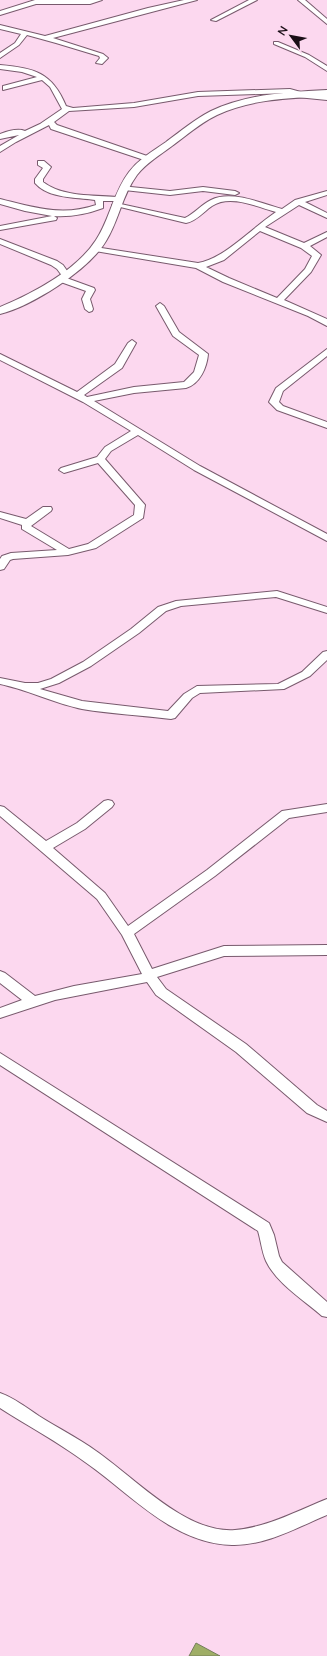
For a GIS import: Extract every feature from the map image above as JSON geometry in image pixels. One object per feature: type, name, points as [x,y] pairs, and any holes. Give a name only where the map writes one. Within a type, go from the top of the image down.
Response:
[{"type":"street","points":[[0,13],[39,1],[90,2],[99,0]]},
{"type":"street","points":[[165,0],[179,3]]},
{"type":"street","points":[[44,38],[194,0]]},
{"type":"street","points":[[214,20],[254,0]]},
{"type":"street","points":[[301,0],[327,22]]},
{"type":"street","points":[[0,28],[44,38],[104,56],[100,63]]},
{"type":"street","points":[[0,56],[20,42],[25,33]]},
{"type":"street","points":[[276,43],[307,56],[327,69]]},
{"type":"street","points":[[0,67],[29,72],[44,77],[54,85],[63,107],[67,109]]},
{"type":"street","points":[[6,88],[44,77]]},
{"type":"street","points":[[0,150],[13,140],[50,122],[67,109],[107,108],[179,96],[223,92],[290,91],[327,106]]},
{"type":"street","points":[[0,311],[64,277],[95,249],[101,240],[116,202],[131,176],[146,159],[213,113],[252,100],[327,93]]},
{"type":"street","points":[[304,96],[327,98]]},
{"type":"street","points":[[50,122],[54,127],[146,159]]},
{"type":"street","points":[[0,137],[10,133],[31,132]]},
{"type":"street","points":[[41,163],[47,167],[39,179],[39,183],[43,187],[100,202],[116,202],[186,221],[214,201],[221,199],[246,202],[285,212]]},
{"type":"street","points":[[124,188],[170,193],[203,189],[236,193]]},
{"type":"street","points":[[198,266],[209,264],[221,258],[260,228],[298,202],[313,195],[327,192]]},
{"type":"street","points":[[0,201],[34,211],[68,215]]},
{"type":"street","points":[[0,228],[89,211],[100,202]]},
{"type":"street","points":[[100,202],[102,213],[111,217]]},
{"type":"street","points":[[298,202],[327,216]]},
{"type":"street","points":[[260,228],[304,246],[317,256],[278,302]]},
{"type":"street","points":[[304,246],[327,234]]},
{"type":"street","points":[[0,241],[54,263],[60,267],[64,277],[91,290],[86,299],[89,309]]},
{"type":"street","points":[[95,249],[198,266],[226,280],[311,314],[327,323]]},
{"type":"street","points":[[81,398],[134,390],[186,385],[194,380],[204,359],[204,354],[181,339],[160,306]]},
{"type":"street","points":[[81,398],[119,366],[132,343]]},
{"type":"street","points":[[327,352],[279,390],[274,402],[280,408],[327,426]]},
{"type":"street","points":[[0,357],[81,398],[216,479],[327,538]]},
{"type":"street","points":[[64,470],[100,459],[108,449],[138,431]]},
{"type":"street","points":[[0,567],[6,558],[11,556],[68,552],[92,546],[139,516],[140,505],[104,467],[100,459]]},
{"type":"street","points":[[27,523],[46,509]]},
{"type":"street","points":[[0,515],[27,523]]},
{"type":"street","points":[[27,523],[27,529],[68,552]]},
{"type":"street","points":[[25,686],[38,686],[68,675],[135,632],[162,609],[180,603],[277,594],[327,610]]},
{"type":"street","points":[[0,680],[25,686],[45,695],[82,705],[122,708],[165,715],[171,714],[188,696],[197,690],[280,687],[306,674],[327,654]]},
{"type":"street","points":[[44,848],[81,826],[108,804]]},
{"type":"street","points":[[127,933],[217,869],[286,814],[327,808]]},
{"type":"street","points":[[0,810],[31,835],[44,848],[81,877],[101,896],[127,933],[149,976],[161,992],[168,998],[189,1010],[241,1048],[312,1109],[327,1117]]},
{"type":"street","points":[[0,1013],[32,1001],[149,976],[229,950],[327,950]]},
{"type":"street","points":[[0,976],[32,1001]]},
{"type":"street","points":[[0,1058],[264,1227],[274,1261],[281,1270],[327,1311]]},
{"type":"street","points":[[0,1400],[90,1456],[188,1529],[202,1534],[230,1539],[245,1538],[270,1531],[327,1507]]},
{"type":"building","points":[[196,1643],[220,1656],[189,1656]]}]
